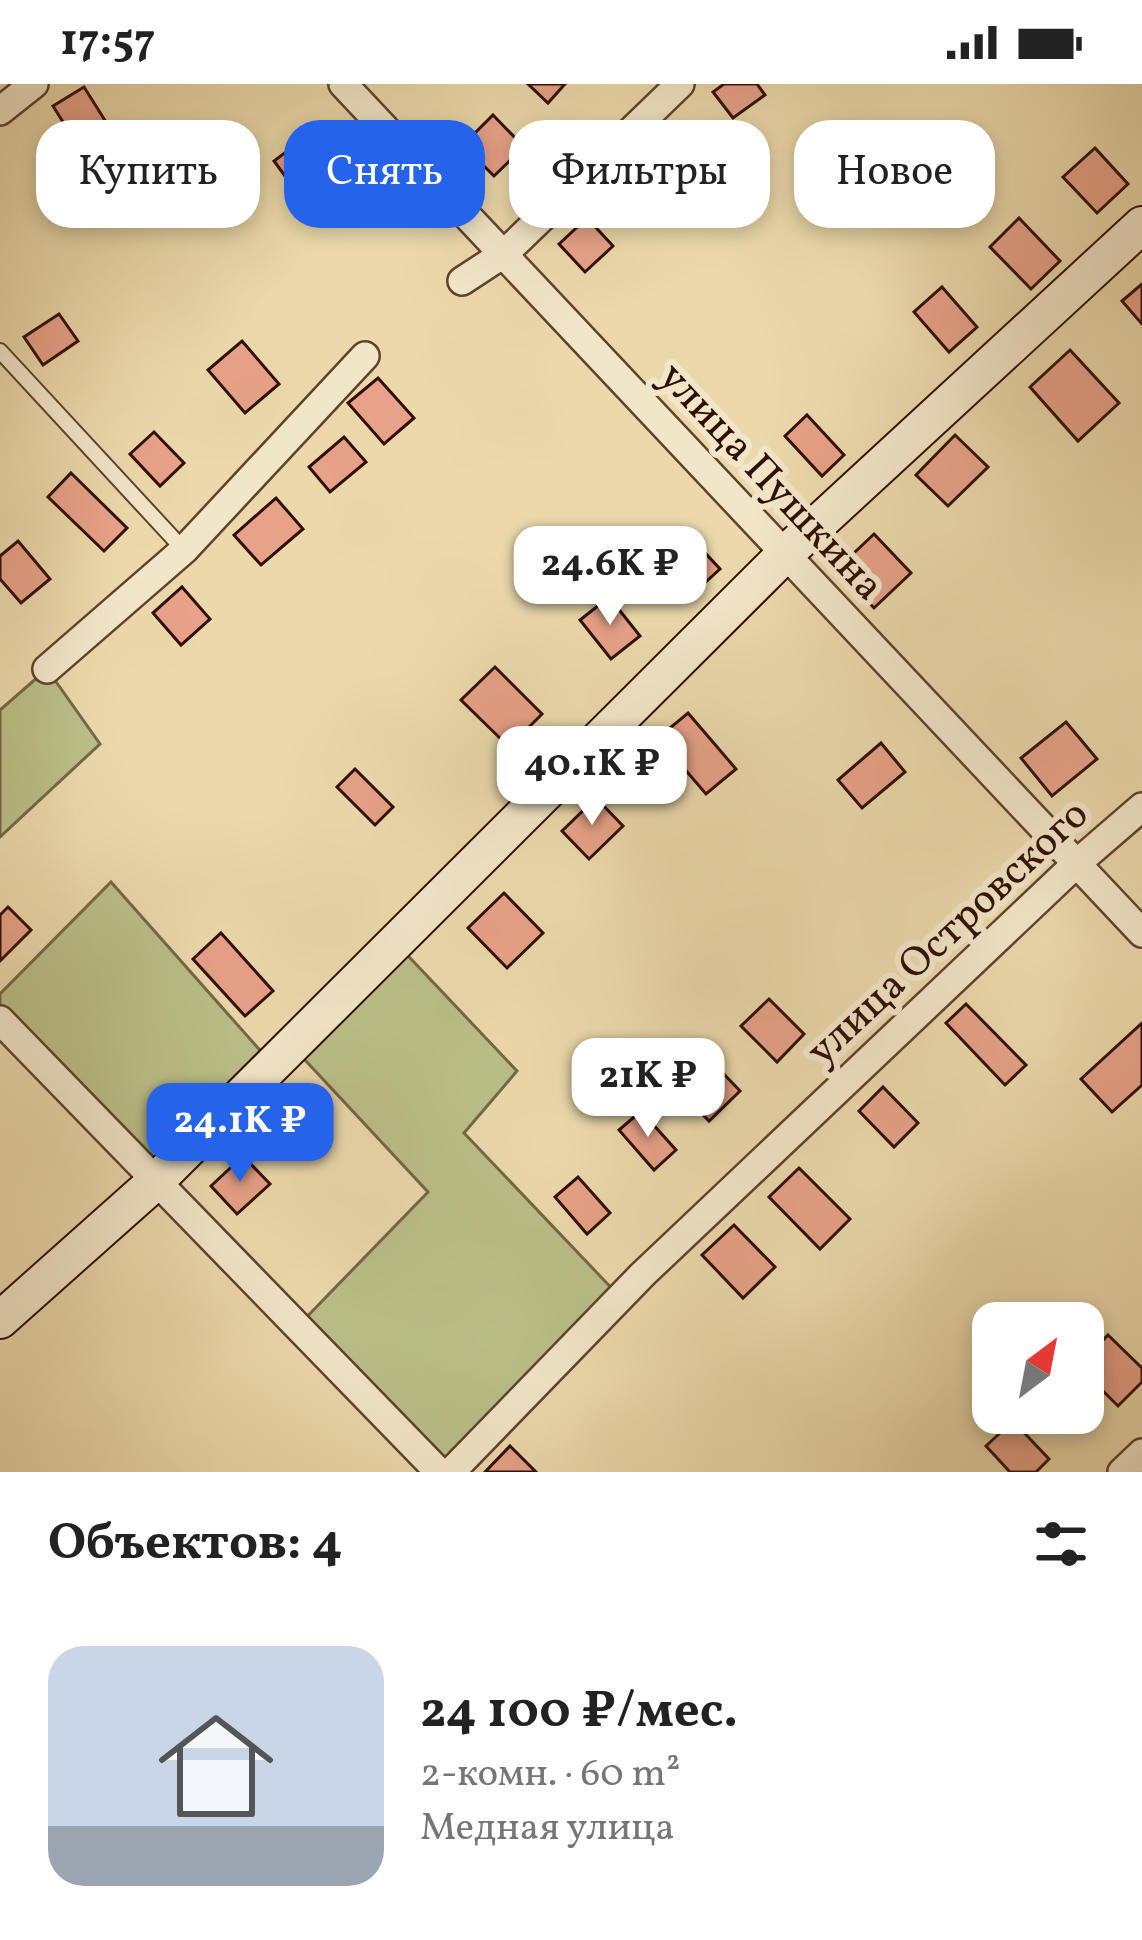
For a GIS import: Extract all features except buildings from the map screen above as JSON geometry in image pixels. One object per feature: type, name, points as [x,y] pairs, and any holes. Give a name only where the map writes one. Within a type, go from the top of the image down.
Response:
[{"type":"street","points":[[0,112],[34,84]]},
{"type":"street","name":"улица Пушкина","points":[[343,84],[1142,933]]},
{"type":"street","points":[[462,280],[505,253],[680,84]]},
{"type":"street","points":[[0,1320],[155,1182],[784,555],[1142,225]]},
{"type":"street","points":[[47,669],[184,550],[365,356]]},
{"type":"street","name":"улица Островского","points":[[451,1472],[642,1275],[1142,806]]},
{"type":"street","points":[[0,1020],[439,1472]]},
{"type":"street","points":[[1122,1472],[1142,1453]]},
{"type":"lane","points":[[0,352],[184,550]]},
{"type":"green space","points":[[47,669],[100,744],[0,837],[0,710]]},
{"type":"green space","points":[[111,882],[273,1065],[155,1182],[0,1020],[0,994]]},
{"type":"green space","points":[[395,942],[517,1071],[464,1133],[620,1297],[451,1472],[297,1327],[428,1192],[292,1046]]}]
